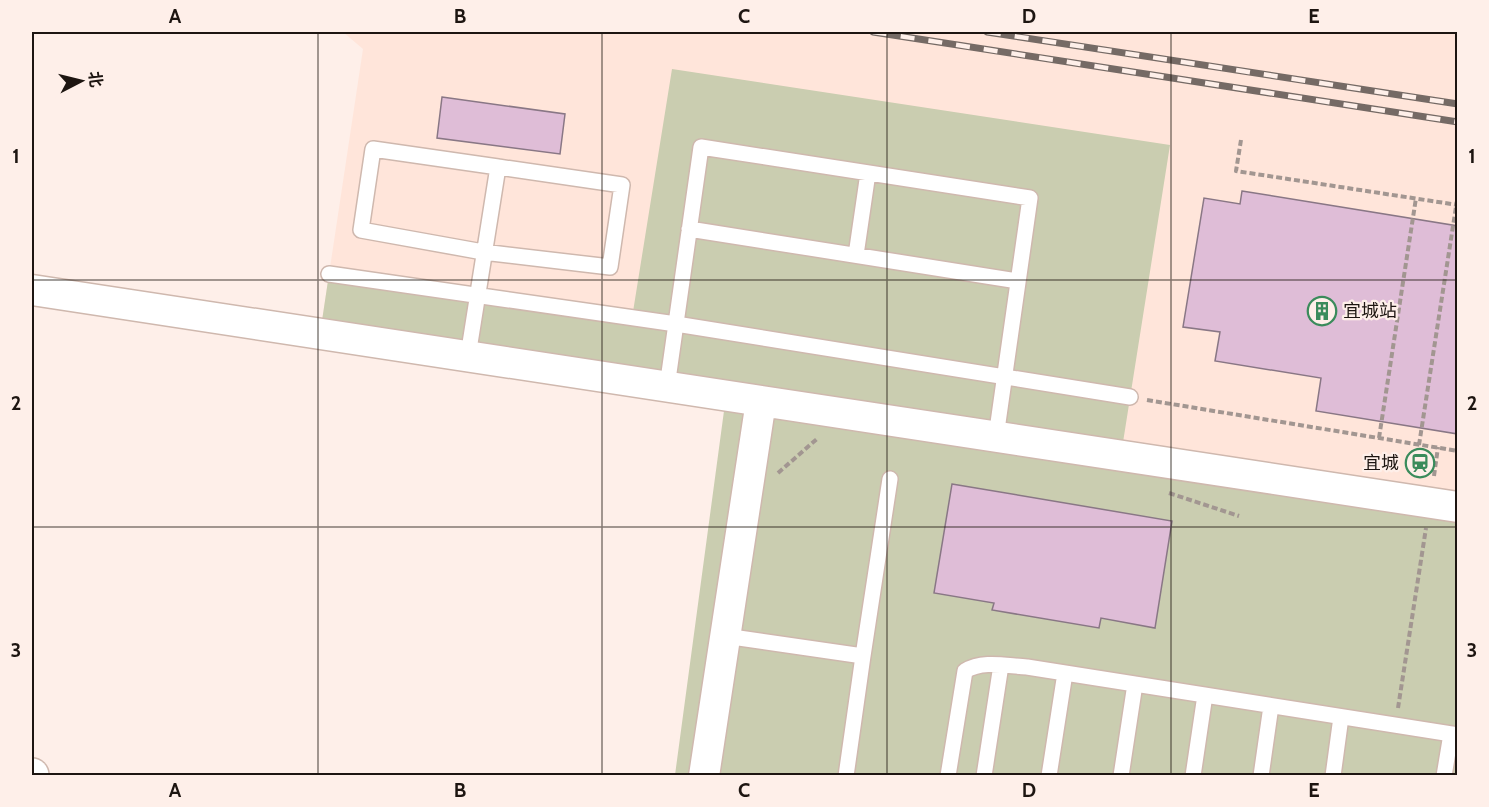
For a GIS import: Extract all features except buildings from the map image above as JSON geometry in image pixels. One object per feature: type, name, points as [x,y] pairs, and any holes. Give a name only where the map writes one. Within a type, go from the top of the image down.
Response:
[{"type":"street","points":[[32,290],[1444,504]]},
{"type":"street","points":[[704,776],[761,401]]},
{"type":"lane","points":[[667,387],[701,147],[1030,198],[996,437]]},
{"type":"lane","points":[[373,148],[498,167],[622,185],[610,267],[483,252],[361,230],[373,148]]},
{"type":"lane","points":[[468,357],[498,167]]},
{"type":"lane","points":[[856,255],[868,173]]},
{"type":"lane","points":[[689,229],[1018,281]]},
{"type":"lane","points":[[329,273],[676,324],[1130,397]]},
{"type":"lane","points":[[846,776],[890,478]]},
{"type":"lane","points":[[725,636],[863,656]]},
{"type":"lane","points":[[948,776],[965,671],[974,665],[987,664],[1027,667],[1454,735],[1444,776]]},
{"type":"lane","points":[[984,776],[1000,665]]},
{"type":"lane","points":[[1049,776],[1065,673]]},
{"type":"lane","points":[[1121,776],[1135,684]]},
{"type":"lane","points":[[1193,776],[1205,695]]},
{"type":"lane","points":[[1261,776],[1272,706]]},
{"type":"lane","points":[[1332,776],[1341,717]]},
{"type":"path","points":[[1241,141],[1236,171],[1457,205]]},
{"type":"path","points":[[1419,445],[1458,195]]},
{"type":"path","points":[[1379,438],[1416,198]]},
{"type":"path","points":[[1130,397],[1458,451]]},
{"type":"path","points":[[1395,725],[1444,504],[1438,447]]},
{"type":"shaded area","name":"宜城站","points":[[343,32],[1457,32],[1457,507],[320,334],[363,49]]},
{"type":"green space","points":[[672,69],[1170,145],[1121,455],[1457,507],[1457,775],[675,775],[726,396],[320,334],[329,274],[632,318]]},
{"type":"railway","points":[[873,32],[1458,122]]},
{"type":"railway","points":[[987,32],[1458,104]]},
{"type":"place","name":"宜城站","points":[[1322,311]]},
{"type":"place","name":"宜城","points":[[1420,463]]}]
